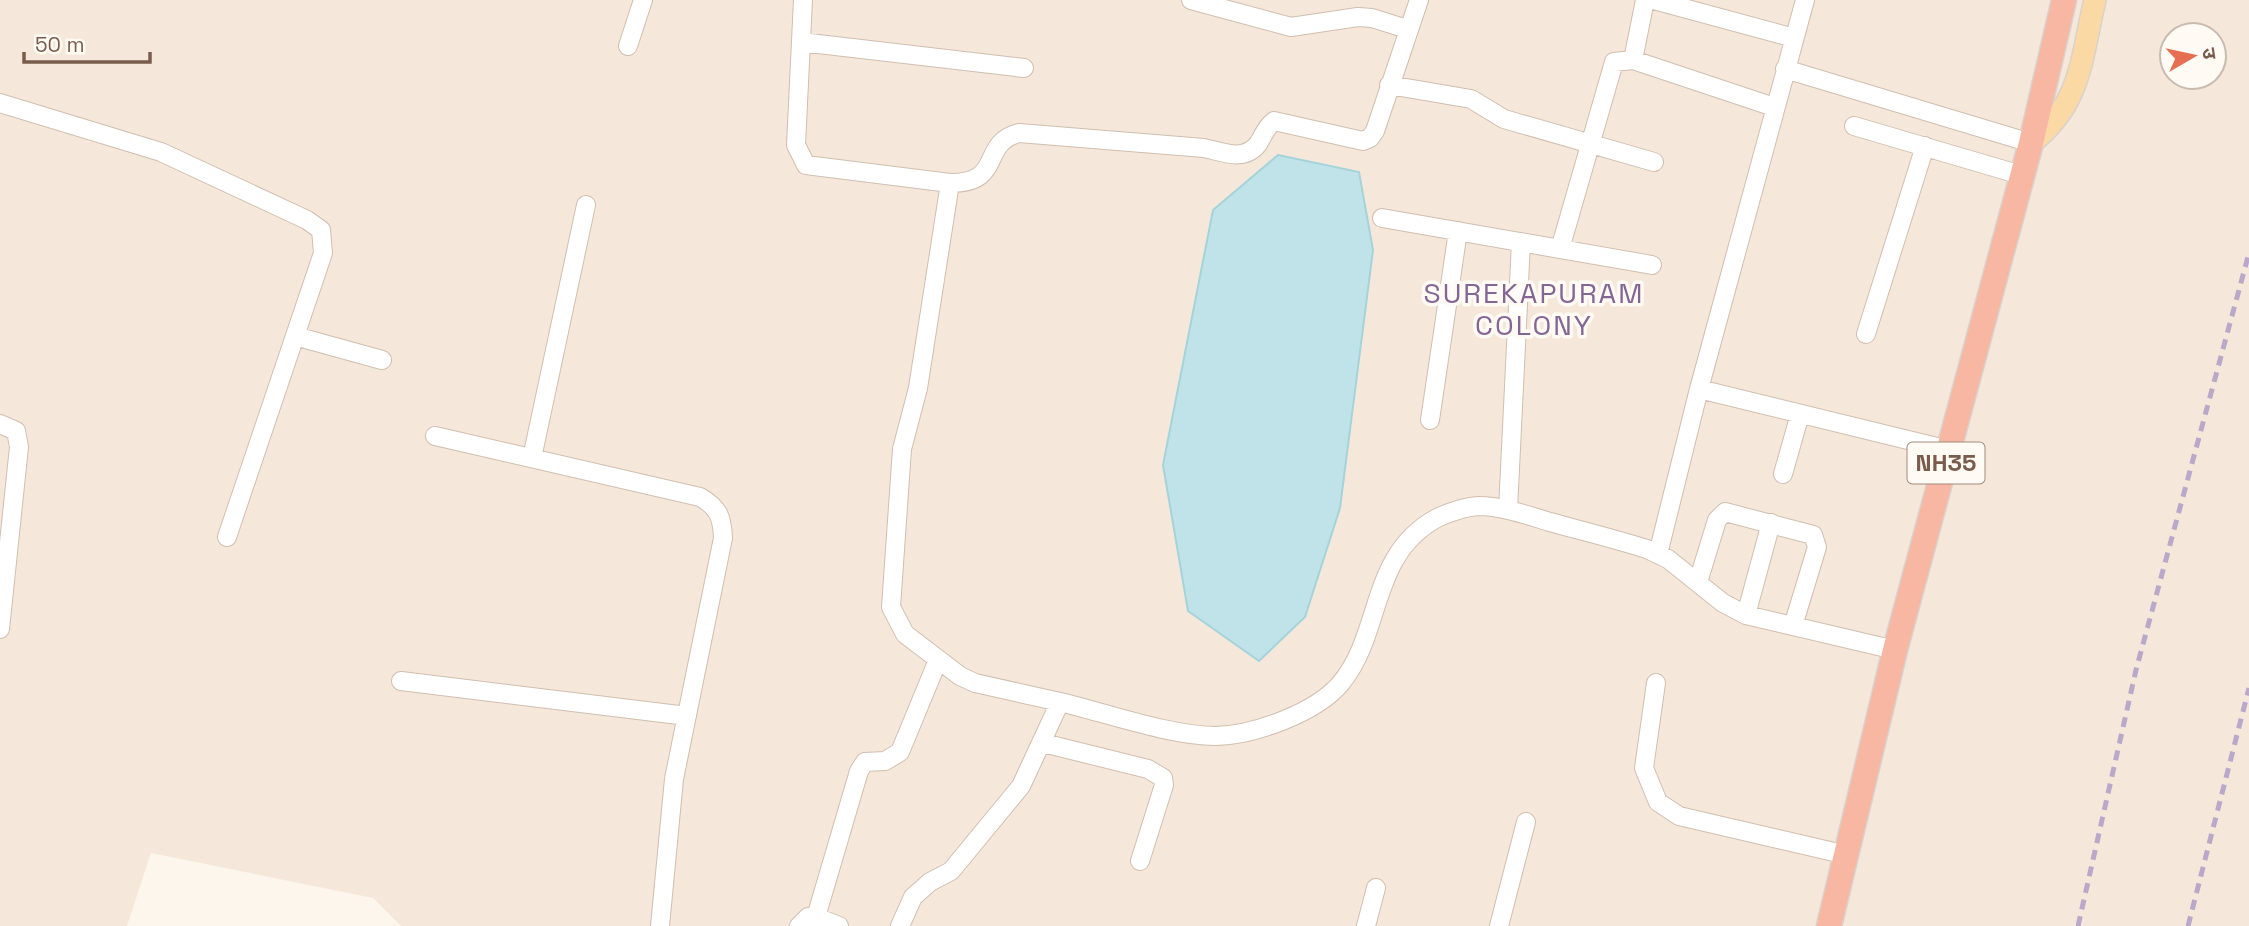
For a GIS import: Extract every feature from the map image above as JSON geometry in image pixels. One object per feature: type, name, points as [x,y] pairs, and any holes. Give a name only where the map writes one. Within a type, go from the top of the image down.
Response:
[{"type":"highway","name":"NH35","points":[[1829,926],[1895,650],[2031,143],[2064,0]]},
{"type":"main road","points":[[2031,143],[2051,127],[2073,92],[2095,0]]},
{"type":"street","points":[[628,46],[643,0]]},
{"type":"street","points":[[803,0],[796,145],[806,165],[950,183],[970,183],[980,178],[1000,142],[1019,133],[1204,148],[1234,155],[1245,154],[1257,145],[1267,126],[1274,121],[1363,141],[1370,138],[1374,131],[1419,0]]},
{"type":"street","points":[[1191,0],[1292,27],[1358,17],[1373,18],[1407,29]]},
{"type":"street","points":[[1633,60],[1645,0]]},
{"type":"street","points":[[1654,0],[1794,38]]},
{"type":"street","points":[[1658,554],[1699,389],[1805,0]]},
{"type":"street","points":[[801,42],[1024,68]]},
{"type":"street","points":[[1560,249],[1614,62],[1633,60],[1774,107]]},
{"type":"street","points":[[1785,69],[2031,143]]},
{"type":"street","points":[[1389,85],[1471,99],[1504,119],[1654,162]]},
{"type":"street","points":[[0,103],[161,152],[317,225],[323,234],[323,253],[227,537]]},
{"type":"street","points":[[1854,126],[2021,175]]},
{"type":"street","points":[[1866,334],[1925,146]]},
{"type":"street","points":[[950,183],[918,388],[902,449],[891,607],[905,634],[937,660],[975,683],[1184,732],[1217,736],[1299,714],[1320,702],[1341,683],[1355,660],[1389,569],[1408,539],[1451,511],[1478,506],[1508,510],[1658,554],[1723,603],[1746,615],[1895,650]]},
{"type":"street","points":[[532,458],[586,205]]},
{"type":"street","points":[[1382,218],[1652,265]]},
{"type":"street","points":[[1430,420],[1458,231]]},
{"type":"street","points":[[1508,510],[1521,242]]},
{"type":"street","points":[[295,336],[382,360]]},
{"type":"street","points":[[1699,389],[1950,450]]},
{"type":"street","points":[[1783,474],[1800,414]]},
{"type":"street","points":[[0,424],[16,431],[19,447],[0,629]]},
{"type":"street","points":[[435,436],[700,497],[715,506],[722,517],[723,538],[667,827],[660,926]]},
{"type":"street","points":[[1698,582],[1720,515],[1732,512],[1801,530],[1816,540],[1817,547],[1793,626]]},
{"type":"street","points":[[1746,615],[1771,523]]},
{"type":"street","points":[[816,917],[859,772],[865,762],[886,761],[900,752],[937,660]]},
{"type":"street","points":[[401,681],[687,716]]},
{"type":"street","points":[[1656,683],[1644,768],[1658,802],[1679,816],[1847,855]]},
{"type":"street","points":[[900,926],[914,897],[930,882],[951,871],[1013,797],[1030,772],[1060,702]]},
{"type":"street","points":[[1043,743],[1149,769],[1163,778],[1164,785],[1140,861]]},
{"type":"street","points":[[1499,926],[1526,822]]},
{"type":"street","points":[[1366,926],[1376,888]]},
{"type":"street","points":[[799,926],[808,917],[816,917],[839,926]]},
{"type":"shaded area","points":[[0,0],[2249,0],[2249,926],[401,926],[373,898],[151,853],[127,926],[0,926]]},
{"type":"water","points":[[1278,155],[1359,172],[1373,250],[1340,508],[1305,617],[1259,661],[1188,611],[1163,465],[1213,210]]},
{"type":"railway","points":[[2078,926],[2136,670],[2249,253]]},
{"type":"railway","points":[[2188,926],[2249,688]]},
{"type":"district","name":"SUREKAPURAM COLONY","points":[[1534,309]]}]
